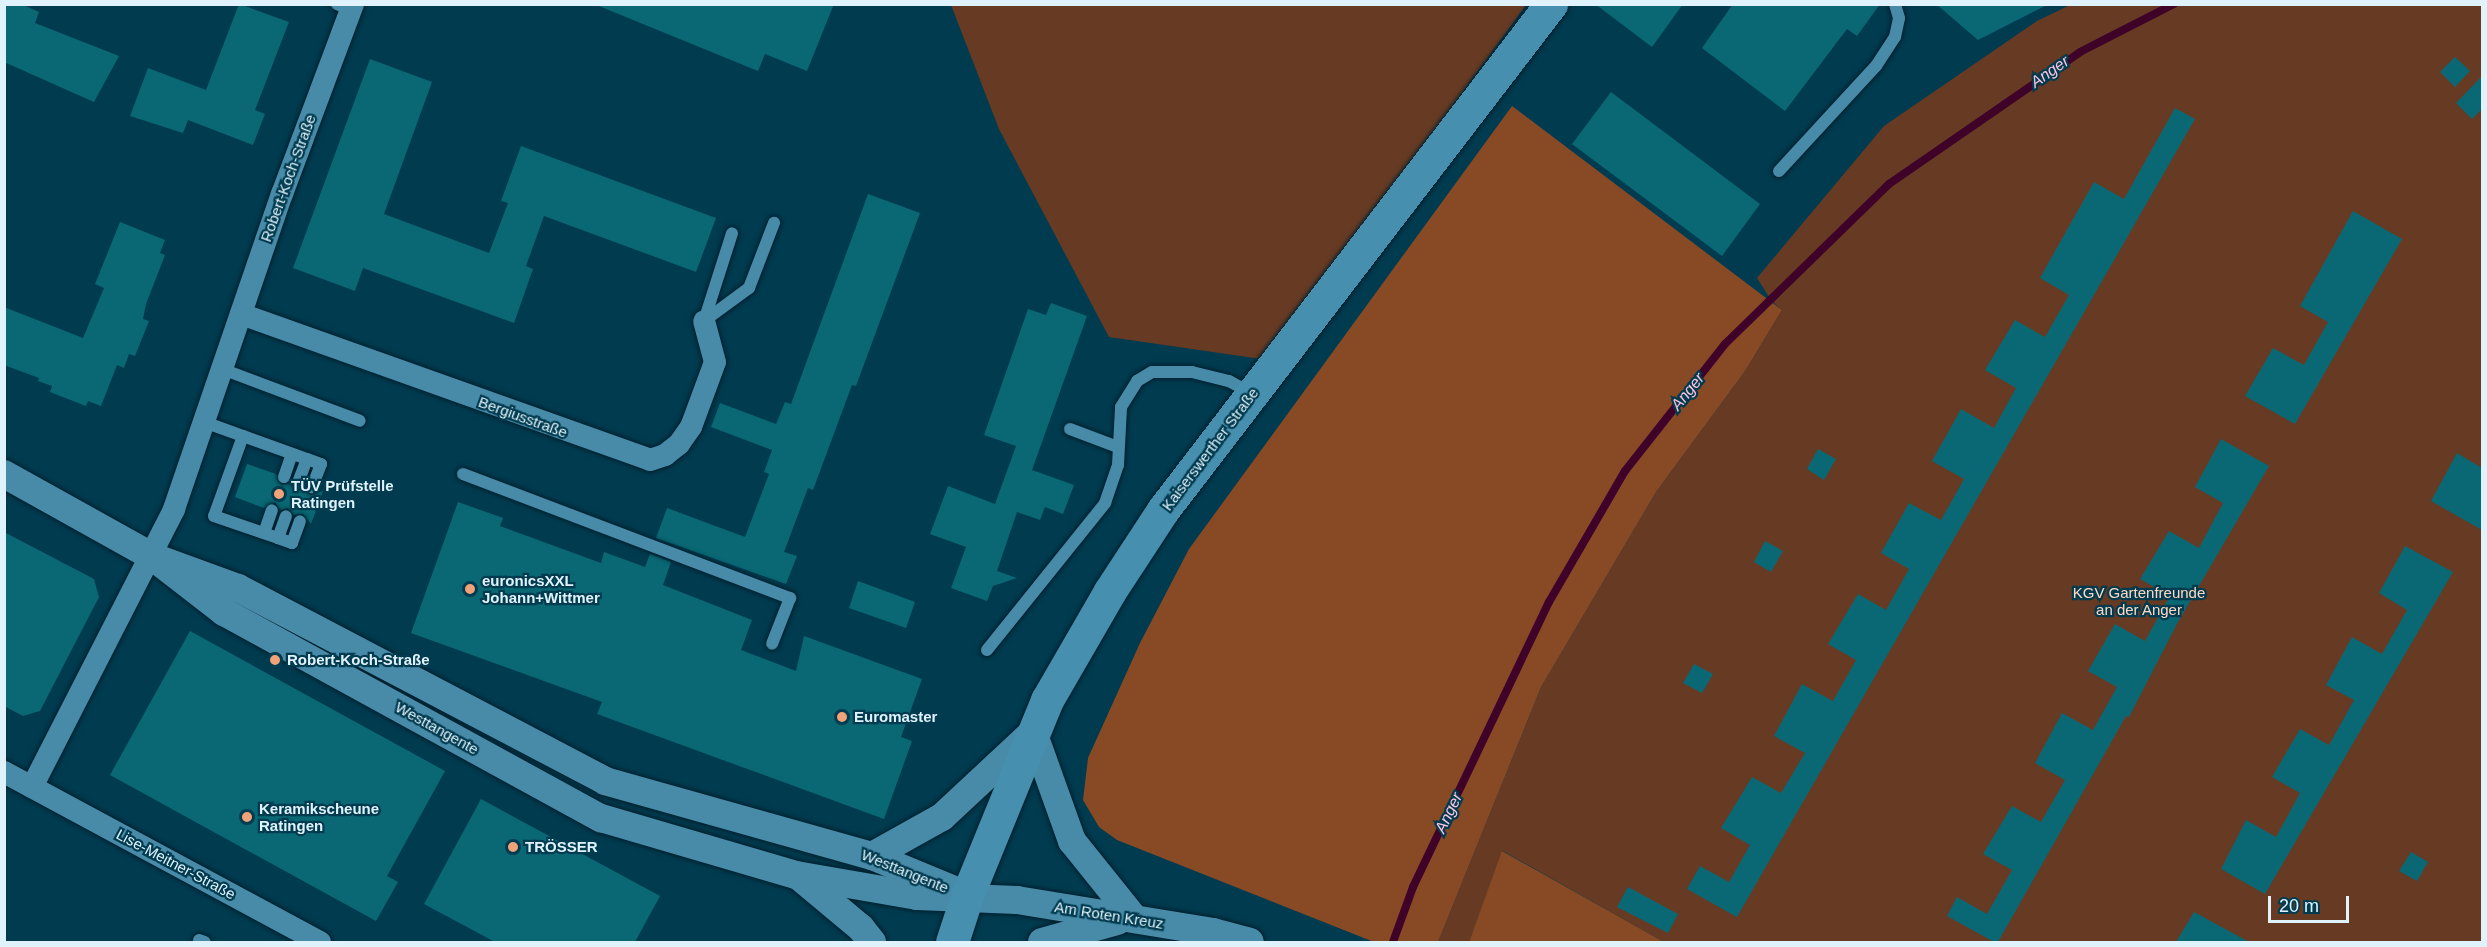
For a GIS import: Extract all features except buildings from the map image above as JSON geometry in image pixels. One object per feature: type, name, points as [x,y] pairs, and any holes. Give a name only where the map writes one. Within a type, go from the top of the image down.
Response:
[{"type":"main road","name":"Kaiserswerther Straße","points":[[952,942],[967,896],[1047,700],[1116,582],[1163,510],[1251,393],[1551,4]]},
{"type":"street","name":"Robert-Koch-Straße","points":[[153,557],[204,422],[347,6]]},
{"type":"street","name":"Bergiusstraße","points":[[242,314],[650,460],[672,450],[691,427],[715,362],[704,321]]},
{"type":"street","name":"Westtangente","points":[[4,474],[153,557],[224,612],[601,818],[796,875],[906,894],[967,896]]},
{"type":"street","points":[[32,786],[153,557]]},
{"type":"street","name":"Westtangente","points":[[153,557],[238,588],[605,781],[872,856],[967,896]]},
{"type":"street","points":[[872,856],[942,817],[1033,732],[1066,829],[1099,878],[1134,918],[1042,942]]},
{"type":"street","name":"Lise-Meitner-Straße","points":[[4,772],[320,942]]},
{"type":"street","points":[[796,875],[861,928],[872,942]]},
{"type":"street","name":"Am Roten Kreuz","points":[[967,896],[1134,918],[1250,942]]},
{"type":"lane","points":[[1779,171],[1876,66],[1895,37],[1899,18],[1895,4]]},
{"type":"lane","points":[[704,321],[748,288],[774,223]]},
{"type":"lane","points":[[704,321],[732,233]]},
{"type":"lane","points":[[222,369],[360,421]]},
{"type":"lane","points":[[987,650],[1105,503],[1118,465],[1121,407],[1127,392],[1152,372],[1192,372],[1229,381],[1251,393]]},
{"type":"lane","points":[[204,422],[321,464],[312,487]]},
{"type":"lane","points":[[1070,429],[1118,447]]},
{"type":"lane","points":[[243,436],[214,516],[292,543],[300,521]]},
{"type":"lane","points":[[284,477],[292,454]]},
{"type":"lane","points":[[298,482],[307,459]]},
{"type":"lane","points":[[463,474],[790,598],[772,644]]},
{"type":"lane","points":[[264,533],[272,510]]},
{"type":"lane","points":[[278,538],[286,516]]},
{"type":"green space","points":[[951,5],[1526,5],[1268,360],[1109,337],[999,129]]},
{"type":"green space","name":"KGV Gartenfreunde an der Anger","points":[[2070,5],[2482,5],[2482,942],[1664,942],[1503,851],[1469,942],[1438,942],[1541,687],[1656,492],[1745,371],[1782,310],[1771,300],[1757,278],[1884,126],[2037,21]]},
{"type":"shaded area","points":[[1512,106],[1782,310],[1745,371],[1656,492],[1541,687],[1438,942],[1374,942],[1117,840],[1099,827],[1083,800],[1088,758],[1140,643],[1189,549]]},
{"type":"shaded area","points":[[1502,851],[1664,942],[1469,942]]},
{"type":"waterway","name":"Anger","points":[[1393,942],[1413,887],[1549,602],[1625,471],[1725,344],[1889,184],[2080,52],[2174,4]]},
{"type":"place","name":"TÜV Prüfstelle Ratingen","points":[[279,494]]},
{"type":"place","name":"euronicsXXL Johann+Wittmer","points":[[470,589]]},
{"type":"place","name":"Robert-Koch-Straße","points":[[275,660]]},
{"type":"place","name":"Euromaster","points":[[842,717]]},
{"type":"place","name":"Keramikscheune Ratingen","points":[[247,817]]},
{"type":"place","name":"TRÖSSER","points":[[513,847]]}]
